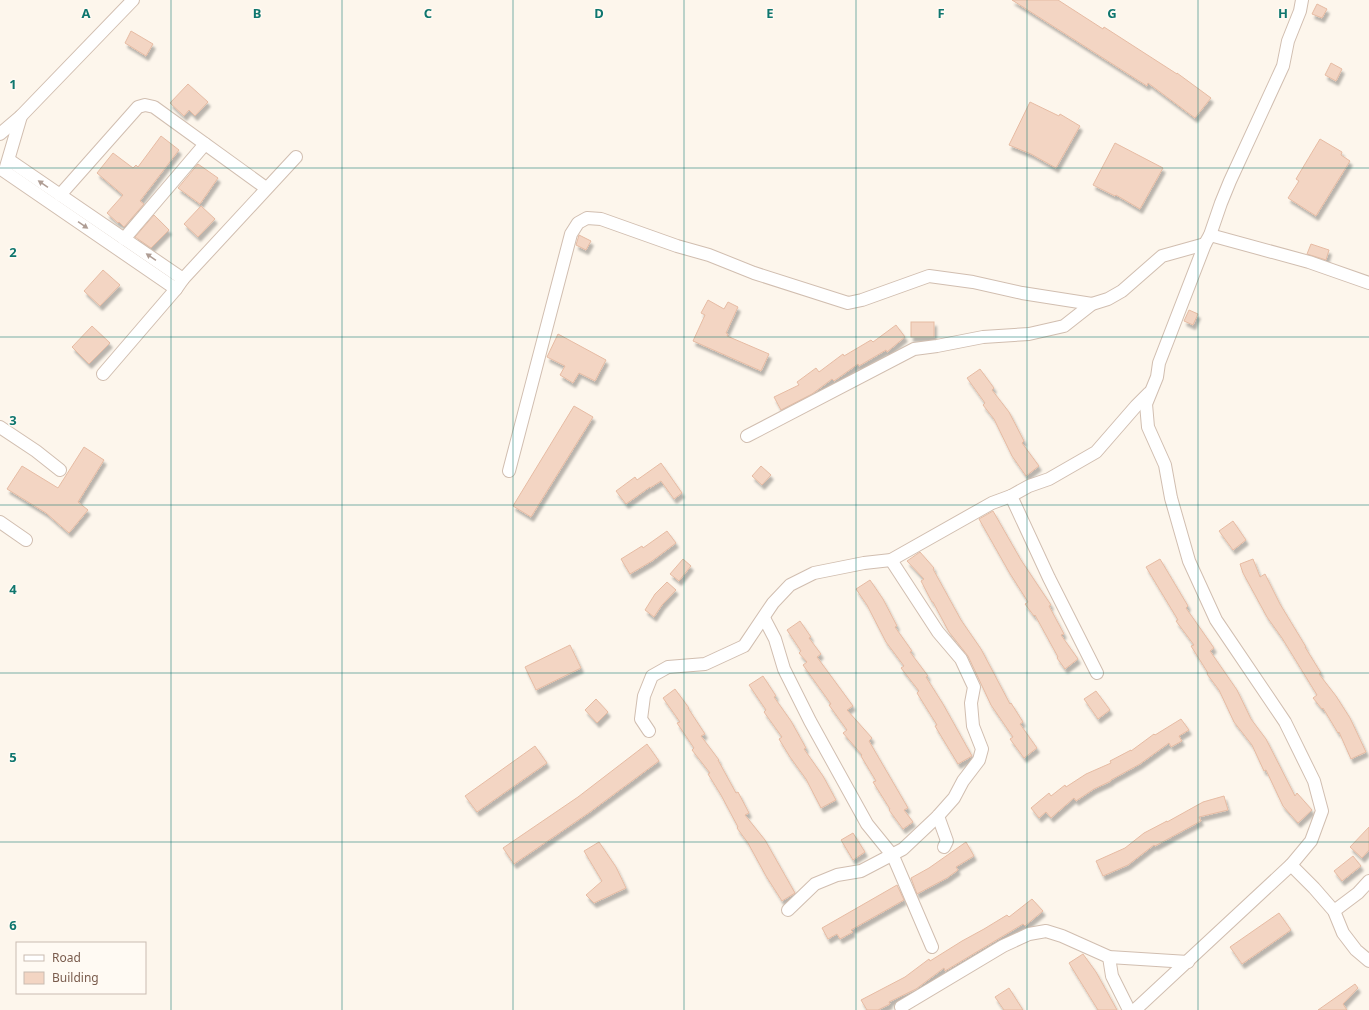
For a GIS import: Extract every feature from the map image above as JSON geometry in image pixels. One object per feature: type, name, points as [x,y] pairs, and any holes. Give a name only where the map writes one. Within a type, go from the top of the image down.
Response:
[{"type":"street","points":[[0,134],[21,116],[133,0]]},
{"type":"street","points":[[1135,1010],[1291,866],[1311,841],[1322,811],[1314,781],[1285,722],[1216,620],[1188,560],[1171,498],[1165,465],[1148,427],[1146,404],[1157,377],[1159,363],[1167,340],[1208,240],[1221,203],[1283,66],[1288,41],[1300,11],[1302,0]]},
{"type":"street","points":[[60,195],[138,107],[145,105],[154,107],[266,188]]},
{"type":"street","points":[[4,170],[21,116]]},
{"type":"street","points":[[124,239],[205,144]]},
{"type":"street","points":[[103,374],[180,284],[266,188],[296,157]]},
{"type":"street","points":[[4,170],[60,195],[124,239],[180,284]]},
{"type":"street","points":[[4,170],[180,284]]},
{"type":"street","points":[[509,471],[571,234],[578,223],[588,218],[601,219],[677,246],[709,255],[754,273],[848,303],[862,300],[929,276],[973,282],[1022,293],[1092,304]]},
{"type":"street","points":[[747,436],[914,349],[984,337],[1029,334],[1064,326],[1092,304],[1108,299],[1122,290],[1162,256],[1208,240],[1309,262],[1369,283]]},
{"type":"street","points":[[649,731],[641,719],[644,696],[652,676],[668,667],[705,664],[744,646],[773,603],[790,585],[814,573],[864,563],[891,560],[992,503],[1029,486],[1049,479],[1096,452],[1152,389]]},
{"type":"street","points":[[0,427],[36,451],[60,470]]},
{"type":"street","points":[[1010,496],[1097,673]]},
{"type":"street","points":[[0,522],[26,540]]},
{"type":"street","points":[[788,910],[815,884],[837,875],[862,871],[903,850],[954,798],[963,781],[980,760],[982,749],[973,726],[971,703],[974,687],[961,659],[938,632],[891,560]]},
{"type":"street","points":[[764,618],[775,639],[784,669],[810,722],[867,824],[893,856],[932,947]]},
{"type":"street","points":[[938,816],[947,842],[944,847]]},
{"type":"street","points":[[1291,866],[1334,910],[1343,933],[1356,950],[1369,961]]},
{"type":"street","points":[[1334,910],[1358,893],[1369,881]]},
{"type":"street","points":[[901,1008],[1003,946],[1029,934],[1046,931],[1062,936],[1109,958],[1188,962]]},
{"type":"street","points":[[1109,958],[1112,976],[1129,1010]]},
{"type":"building","points":[[1012,0],[1058,0],[1177,73],[1211,98],[1195,118],[1148,83],[1147,86]]},
{"type":"building","points":[[1317,4],[1327,9],[1322,18],[1312,14]]},
{"type":"building","points":[[131,31],[153,44],[146,56],[125,43]]},
{"type":"building","points":[[1331,63],[1342,69],[1336,81],[1325,75]]},
{"type":"building","points":[[188,84],[208,102],[195,116],[189,110],[184,116],[170,103]]},
{"type":"building","points":[[1030,102],[1059,116],[1060,114],[1080,126],[1056,168],[1031,154],[1009,145]]},
{"type":"building","points":[[161,136],[179,150],[140,201],[144,204],[124,227],[107,213],[123,195],[97,173],[113,153],[133,168],[136,165],[138,167]]},
{"type":"building","points":[[1320,139],[1342,152],[1341,155],[1350,161],[1316,216],[1288,198],[1299,181],[1296,179]]},
{"type":"building","points":[[1115,143],[1163,168],[1140,209],[1116,195],[1115,196],[1093,185]]},
{"type":"building","points":[[198,164],[218,178],[200,204],[178,188]]},
{"type":"building","points":[[201,206],[215,219],[198,237],[184,224]]},
{"type":"building","points":[[154,215],[169,230],[151,248],[135,237]]},
{"type":"building","points":[[579,235],[591,241],[586,250],[576,245]]},
{"type":"building","points":[[1311,244],[1329,250],[1326,260],[1307,254]]},
{"type":"building","points":[[103,270],[120,285],[100,306],[84,291]]},
{"type":"building","points":[[708,300],[724,309],[728,302],[738,307],[726,333],[728,334],[727,336],[769,354],[761,371],[693,341],[705,315],[701,313]]},
{"type":"building","points":[[1189,310],[1198,314],[1193,325],[1184,321]]},
{"type":"building","points":[[911,322],[934,322],[934,337],[911,337]]},
{"type":"building","points":[[896,325],[905,337],[887,352],[886,350],[859,366],[858,364],[834,381],[832,379],[812,394],[781,410],[774,397],[799,385],[797,382],[816,368],[819,372],[843,354],[844,356],[871,340],[873,342]]},
{"type":"building","points":[[92,326],[110,343],[89,364],[72,347]]},
{"type":"building","points":[[558,334],[606,360],[595,381],[579,373],[573,383],[560,375],[565,366],[547,357]]},
{"type":"building","points":[[980,369],[994,388],[992,390],[1009,412],[1024,441],[1022,443],[1039,466],[1026,476],[1012,456],[994,419],[983,405],[985,403],[967,378]]},
{"type":"building","points":[[574,406],[593,417],[531,517],[513,506]]},
{"type":"building","points":[[84,447],[104,460],[78,502],[88,510],[69,533],[46,513],[7,489],[22,466],[58,488]]},
{"type":"building","points":[[661,463],[682,493],[674,499],[661,481],[626,504],[616,491],[635,477],[637,480]]},
{"type":"building","points":[[761,466],[771,475],[762,485],[752,476]]},
{"type":"building","points":[[993,511],[1021,560],[1051,605],[1049,606],[1064,634],[1061,635],[1078,659],[1065,669],[1057,658],[1058,657],[1035,615],[1034,616],[1025,604],[1028,602],[979,519]]},
{"type":"building","points":[[1233,521],[1246,540],[1233,550],[1219,531]]},
{"type":"building","points":[[667,531],[676,543],[652,561],[630,574],[621,559],[642,546],[643,548]]},
{"type":"building","points":[[920,552],[934,568],[933,569],[961,620],[981,649],[1010,704],[1011,703],[1023,722],[1020,724],[1037,748],[1024,758],[1010,739],[1013,737],[991,705],[968,656],[949,632],[932,602],[921,581],[924,579],[907,561]]},
{"type":"building","points":[[683,559],[691,566],[679,581],[670,574]]},
{"type":"building","points":[[1160,559],[1188,606],[1186,608],[1214,648],[1210,651],[1237,690],[1251,719],[1266,739],[1295,796],[1297,793],[1312,810],[1298,823],[1283,806],[1252,745],[1234,722],[1219,690],[1207,674],[1208,673],[1191,646],[1194,645],[1176,621],[1178,620],[1146,567]]},
{"type":"building","points":[[1253,559],[1260,577],[1265,574],[1280,604],[1321,673],[1319,674],[1336,696],[1350,718],[1366,752],[1351,759],[1339,732],[1338,733],[1323,708],[1322,709],[1313,698],[1317,695],[1282,638],[1267,617],[1243,573],[1240,564]]},
{"type":"building","points":[[870,580],[883,599],[897,626],[895,627],[912,651],[910,652],[928,676],[926,677],[972,756],[958,764],[935,726],[937,725],[917,693],[919,691],[901,668],[904,666],[886,642],[867,605],[856,589]]},
{"type":"building","points":[[667,582],[676,590],[662,605],[654,617],[645,610],[655,594]]},
{"type":"building","points":[[800,621],[811,637],[809,638],[821,654],[817,657],[853,706],[847,710],[872,738],[869,741],[908,808],[904,810],[913,822],[903,829],[889,810],[890,809],[873,782],[876,781],[861,756],[862,755],[843,733],[847,730],[829,705],[831,704],[803,665],[807,662],[799,653],[801,651],[787,630]]},
{"type":"building","points":[[570,645],[581,668],[536,690],[525,667]]},
{"type":"building","points":[[763,676],[776,696],[774,697],[791,721],[806,748],[804,749],[823,776],[836,800],[821,808],[806,779],[779,739],[782,737],[764,712],[766,710],[749,685]]},
{"type":"building","points":[[675,689],[705,734],[701,736],[719,760],[736,793],[738,792],[749,813],[745,815],[765,840],[795,893],[782,901],[748,843],[737,828],[738,827],[721,795],[708,774],[710,773],[692,750],[694,748],[677,723],[680,722],[663,698]]},
{"type":"building","points":[[1096,691],[1110,710],[1098,719],[1084,699]]},
{"type":"building","points":[[596,699],[608,712],[597,723],[585,710]]},
{"type":"building","points":[[1181,719],[1189,730],[1179,736],[1182,741],[1171,747],[1169,743],[1140,764],[1111,781],[1094,789],[1076,801],[1074,798],[1051,818],[1046,812],[1039,818],[1031,808],[1049,793],[1051,796],[1065,785],[1066,787],[1086,774],[1111,763],[1110,761],[1131,751],[1154,734],[1155,735]]},
{"type":"building","points":[[647,744],[659,761],[590,812],[514,864],[503,848],[578,797]]},
{"type":"building","points":[[535,746],[547,763],[477,812],[465,796]]},
{"type":"building","points":[[1224,796],[1228,810],[1199,817],[1201,821],[1155,846],[1154,845],[1128,865],[1103,876],[1096,861],[1125,848],[1144,833],[1203,802]]},
{"type":"building","points":[[1369,827],[1369,850],[1362,858],[1350,847]]},
{"type":"building","points":[[853,833],[865,852],[853,860],[841,840]]},
{"type":"building","points":[[599,842],[616,867],[626,888],[594,903],[586,895],[602,881],[584,851]]},
{"type":"building","points":[[966,842],[974,856],[956,867],[958,870],[947,878],[917,894],[911,878],[929,868]]},
{"type":"building","points":[[1353,856],[1361,866],[1342,881],[1334,871]]},
{"type":"building","points":[[897,885],[904,900],[851,930],[853,932],[840,939],[837,934],[828,939],[822,928]]},
{"type":"building","points":[[1032,899],[1043,911],[1025,926],[1023,924],[945,971],[944,968],[916,989],[889,1002],[890,1004],[878,1010],[867,1010],[861,1000],[905,977],[929,959],[930,961],[1007,915],[1009,917]]},
{"type":"building","points":[[1279,913],[1291,930],[1242,964],[1230,947]]},
{"type":"building","points":[[1083,954],[1096,972],[1117,1010],[1098,1010],[1069,963]]},
{"type":"building","points":[[1355,984],[1358,988],[1343,1004],[1347,1010],[1318,1010]]},
{"type":"building","points":[[1009,988],[1023,1010],[1004,1010],[995,997]]}]
